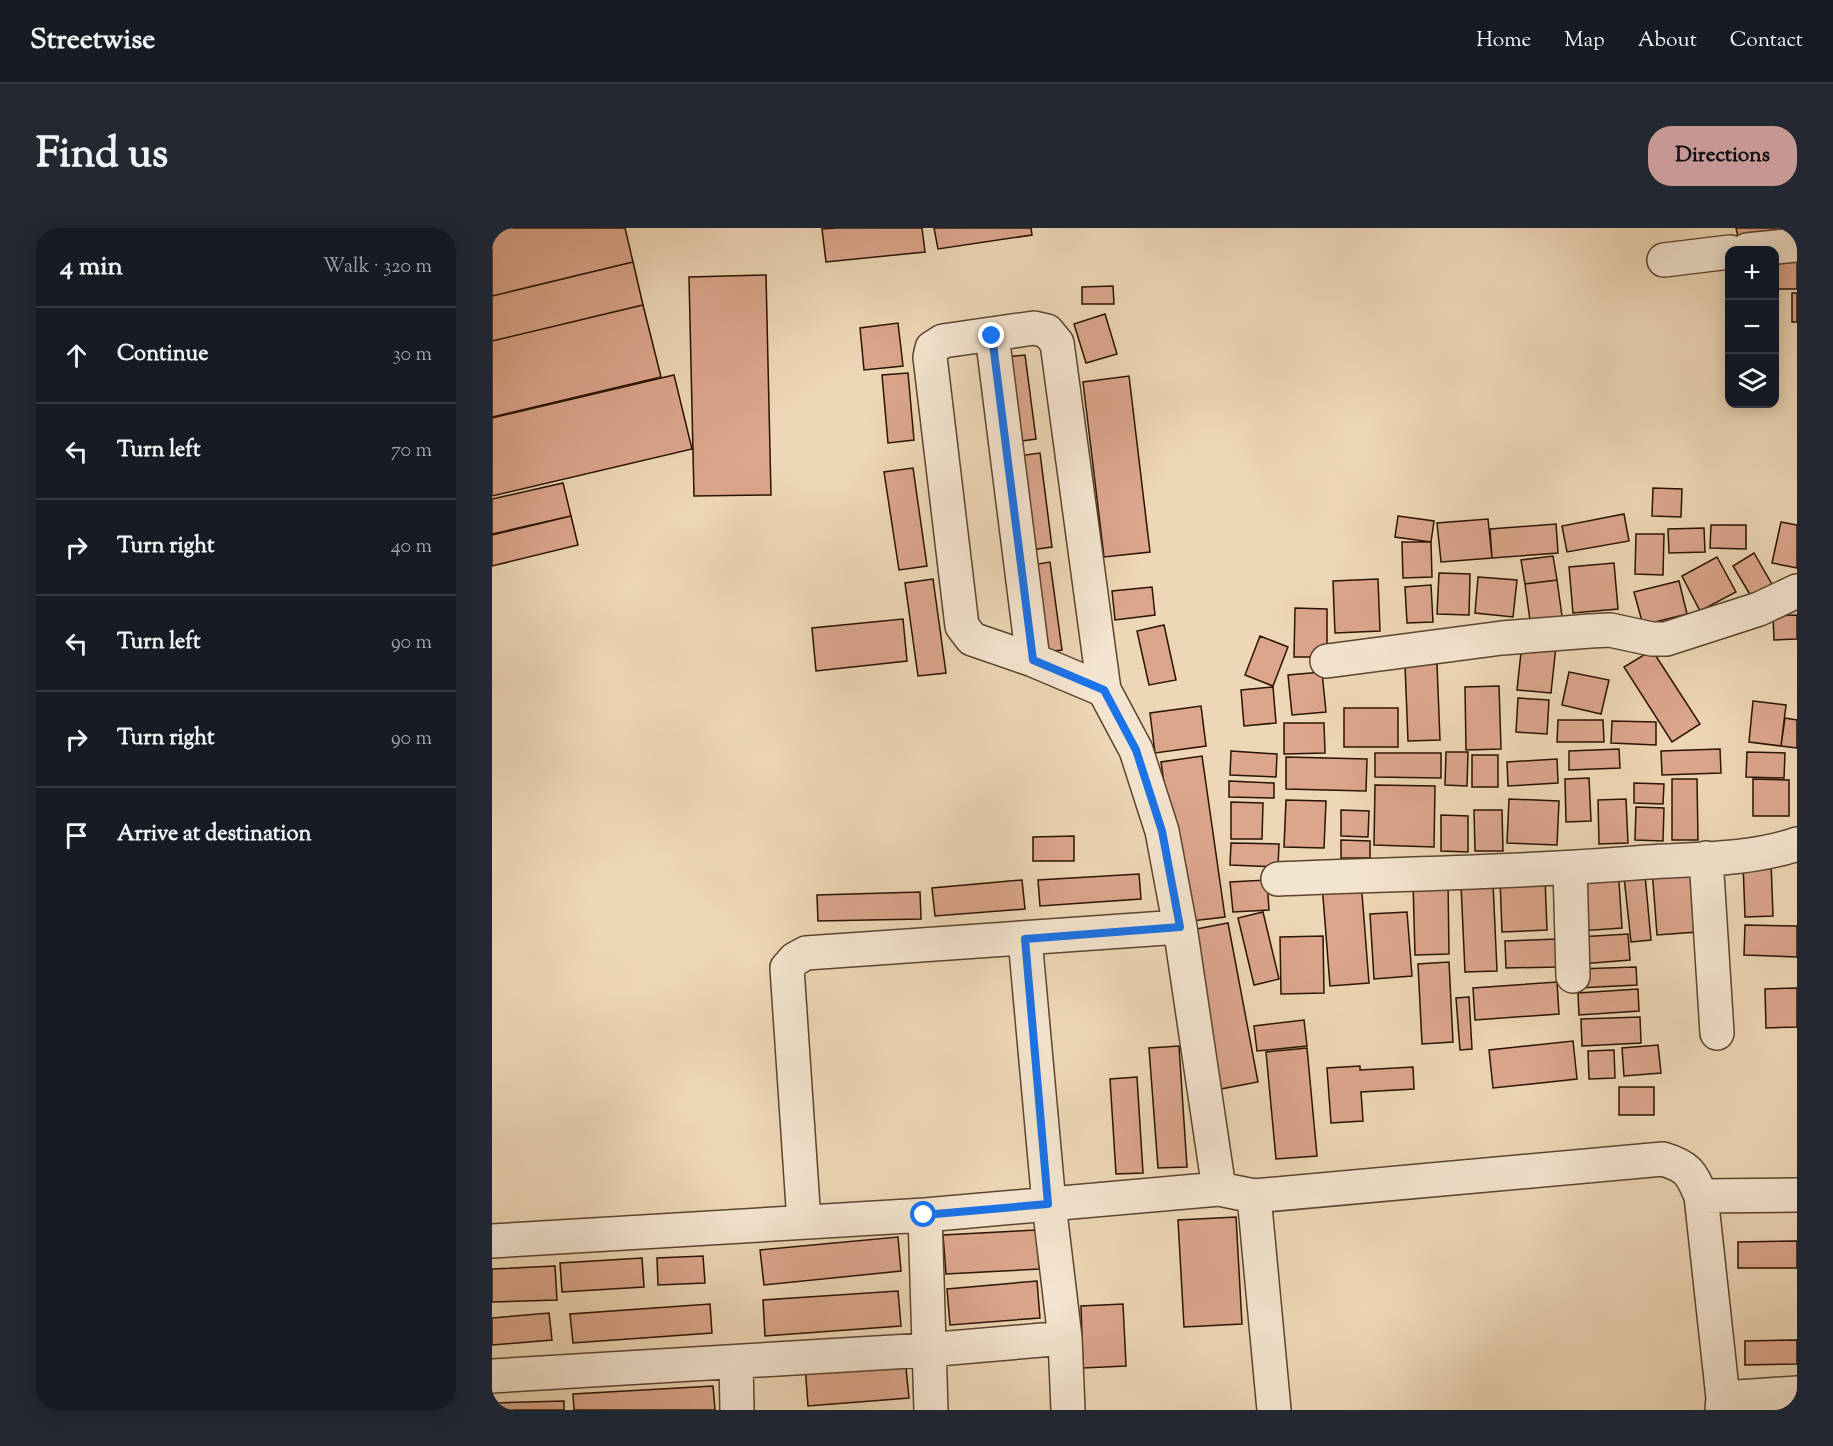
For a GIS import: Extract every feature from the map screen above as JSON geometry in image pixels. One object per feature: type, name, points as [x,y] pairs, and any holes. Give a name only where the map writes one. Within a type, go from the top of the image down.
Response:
[{"type":"street","points":[[1779,247],[1797,245]]},
{"type":"street","points":[[1664,260],[1725,253]]},
{"type":"street","points":[[1104,690],[1033,660],[972,639],[962,626],[930,357],[932,348],[943,341],[992,336],[1034,328],[1047,331],[1057,343],[1104,690],[1136,750],[1162,831],[1180,927],[1218,1189]]},
{"type":"street","points":[[992,336],[1033,660]]},
{"type":"street","points":[[1327,661],[1502,638],[1590,631],[1610,630],[1652,639],[1666,639],[1760,609],[1797,591]]},
{"type":"street","points":[[1278,879],[1570,868],[1706,858],[1779,850],[1797,844]]},
{"type":"street","points":[[1706,858],[1717,1033]]},
{"type":"street","points":[[1570,868],[1573,976]]},
{"type":"street","points":[[804,1222],[787,968],[795,959],[806,953],[1180,927]]},
{"type":"street","points":[[1025,939],[1048,1204],[1065,1338],[1068,1410]]},
{"type":"street","points":[[492,1241],[924,1215],[1218,1189],[1254,1196],[1663,1159],[1679,1164],[1692,1173],[1701,1196],[1722,1404],[1797,1394]]},
{"type":"street","points":[[1701,1196],[1797,1195]]},
{"type":"street","points":[[1254,1196],[1274,1410]]},
{"type":"street","points":[[924,1215],[927,1350],[931,1410]]},
{"type":"street","points":[[492,1376],[927,1350],[1065,1338]]},
{"type":"street","points":[[736,1362],[738,1410]]},
{"type":"building","points":[[492,228],[625,228],[633,262],[492,296]]},
{"type":"building","points":[[922,228],[925,252],[826,262],[822,229]]},
{"type":"building","points":[[934,228],[1031,228],[1032,235],[938,249]]},
{"type":"building","points":[[1736,228],[1783,228],[1738,237]]},
{"type":"building","points":[[1779,252],[1797,252],[1797,289],[1779,289]]},
{"type":"building","points":[[633,262],[643,305],[492,341],[492,296]]},
{"type":"building","points":[[766,275],[771,495],[694,496],[689,277]]},
{"type":"building","points":[[1113,286],[1114,304],[1082,304],[1082,287]]},
{"type":"building","points":[[1792,293],[1797,293],[1797,322],[1792,322]]},
{"type":"building","points":[[643,305],[661,377],[492,417],[492,341]]},
{"type":"building","points":[[1105,314],[1117,354],[1086,363],[1074,324]]},
{"type":"building","points":[[898,323],[903,366],[864,370],[860,328]]},
{"type":"building","points":[[1025,355],[1036,439],[1008,443],[997,358]]},
{"type":"building","points":[[908,373],[914,440],[888,443],[882,375]]},
{"type":"building","points":[[674,375],[692,449],[492,496],[492,418]]},
{"type":"building","points":[[1129,376],[1150,552],[1104,557],[1083,382]]},
{"type":"building","points":[[1040,453],[1052,547],[1023,551],[1010,457]]},
{"type":"building","points":[[913,468],[927,566],[899,570],[884,472]]},
{"type":"building","points":[[563,483],[571,516],[492,534],[492,499]]},
{"type":"building","points":[[1653,488],[1682,489],[1681,517],[1652,516]]},
{"type":"building","points":[[1624,514],[1629,541],[1567,552],[1562,526]]},
{"type":"building","points":[[571,516],[578,545],[492,566],[492,535]]},
{"type":"building","points":[[1398,516],[1434,521],[1431,542],[1395,537]]},
{"type":"building","points":[[1488,519],[1492,558],[1441,562],[1437,523]]},
{"type":"building","points":[[1781,522],[1797,525],[1797,568],[1772,563]]},
{"type":"building","points":[[1556,524],[1558,553],[1492,558],[1490,529]]},
{"type":"building","points":[[1711,525],[1746,525],[1746,549],[1710,548]]},
{"type":"building","points":[[1704,528],[1705,552],[1669,553],[1668,529]]},
{"type":"building","points":[[1636,534],[1664,534],[1663,575],[1635,574]]},
{"type":"building","points":[[1402,542],[1431,542],[1432,577],[1403,578]]},
{"type":"building","points":[[1754,553],[1773,586],[1752,598],[1733,566]]},
{"type":"building","points":[[1553,556],[1557,580],[1525,584],[1521,560]]},
{"type":"building","points":[[1717,557],[1736,592],[1700,611],[1682,576]]},
{"type":"building","points":[[1050,562],[1062,650],[1037,653],[1025,566]]},
{"type":"building","points":[[1614,563],[1618,609],[1573,613],[1569,567]]},
{"type":"building","points":[[1439,573],[1470,574],[1469,615],[1437,614]]},
{"type":"building","points":[[1478,577],[1517,580],[1513,617],[1475,613]]},
{"type":"building","points":[[933,579],[946,673],[918,676],[905,583]]},
{"type":"building","points":[[1378,579],[1380,631],[1335,633],[1333,581]]},
{"type":"building","points":[[1557,580],[1563,623],[1531,628],[1525,584]]},
{"type":"building","points":[[1679,581],[1687,614],[1643,625],[1634,592]]},
{"type":"building","points":[[1431,585],[1433,622],[1407,623],[1405,587]]},
{"type":"building","points":[[1152,587],[1155,615],[1115,620],[1112,591]]},
{"type":"building","points":[[1295,608],[1327,609],[1327,657],[1294,657]]},
{"type":"building","points":[[1797,615],[1797,639],[1774,640],[1773,616]]},
{"type":"building","points":[[903,619],[907,661],[816,671],[812,628]]},
{"type":"building","points":[[1164,625],[1176,680],[1149,685],[1137,631]]},
{"type":"building","points":[[1260,636],[1288,647],[1273,686],[1245,675]]},
{"type":"building","points":[[1522,643],[1556,646],[1551,693],[1517,690]]},
{"type":"building","points":[[1652,650],[1700,724],[1672,742],[1624,667]]},
{"type":"building","points":[[1437,664],[1440,740],[1408,741],[1405,665]]},
{"type":"building","points":[[1322,672],[1326,712],[1292,715],[1288,675]]},
{"type":"building","points":[[1569,672],[1609,680],[1601,714],[1562,705]]},
{"type":"building","points":[[1499,686],[1501,749],[1466,750],[1465,687]]},
{"type":"building","points":[[1273,687],[1276,723],[1244,726],[1241,690]]},
{"type":"building","points":[[1518,698],[1549,700],[1547,734],[1516,732]]},
{"type":"building","points":[[1753,701],[1786,705],[1781,746],[1749,742]]},
{"type":"building","points":[[1201,706],[1206,746],[1155,753],[1150,713]]},
{"type":"building","points":[[1344,708],[1398,708],[1398,747],[1344,747]]},
{"type":"building","points":[[1785,718],[1797,720],[1797,748],[1781,746]]},
{"type":"building","points":[[1558,720],[1603,720],[1604,742],[1557,742]]},
{"type":"building","points":[[1612,721],[1656,722],[1656,745],[1611,743]]},
{"type":"building","points":[[1284,723],[1324,723],[1325,753],[1284,754]]},
{"type":"building","points":[[1619,749],[1620,768],[1569,770],[1569,751]]},
{"type":"building","points":[[1720,749],[1721,773],[1662,775],[1661,751]]},
{"type":"building","points":[[1231,751],[1277,754],[1276,777],[1230,775]]},
{"type":"building","points":[[1446,752],[1468,752],[1467,786],[1445,785]]},
{"type":"building","points":[[1747,752],[1785,753],[1784,778],[1746,777]]},
{"type":"building","points":[[1375,753],[1441,753],[1441,778],[1375,777]]},
{"type":"building","points":[[1472,755],[1498,755],[1498,787],[1472,787]]},
{"type":"building","points":[[1202,756],[1225,917],[1183,922],[1161,762]]},
{"type":"building","points":[[1286,757],[1367,759],[1366,791],[1286,789]]},
{"type":"building","points":[[1557,759],[1558,783],[1508,786],[1507,762]]},
{"type":"building","points":[[1589,778],[1591,821],[1566,822],[1565,779]]},
{"type":"building","points":[[1672,779],[1697,779],[1698,840],[1672,840]]},
{"type":"building","points":[[1753,779],[1789,780],[1789,816],[1753,816]]},
{"type":"building","points":[[1229,781],[1274,783],[1274,798],[1229,797]]},
{"type":"building","points":[[1634,783],[1664,784],[1663,804],[1634,803]]},
{"type":"building","points":[[1375,785],[1435,786],[1434,847],[1374,845]]},
{"type":"building","points":[[1509,799],[1559,801],[1557,845],[1507,843]]},
{"type":"building","points":[[1626,799],[1628,843],[1599,844],[1598,800]]},
{"type":"building","points":[[1286,800],[1326,801],[1324,848],[1284,847]]},
{"type":"building","points":[[1231,802],[1263,803],[1262,839],[1231,839]]},
{"type":"building","points":[[1636,807],[1664,808],[1663,841],[1635,840]]},
{"type":"building","points":[[1341,810],[1369,811],[1368,837],[1341,836]]},
{"type":"building","points":[[1474,810],[1502,810],[1503,851],[1475,851]]},
{"type":"building","points":[[1441,815],[1468,816],[1468,852],[1441,851]]},
{"type":"building","points":[[1074,836],[1074,861],[1033,861],[1033,837]]},
{"type":"building","points":[[1341,840],[1370,841],[1370,858],[1341,858]]},
{"type":"building","points":[[1231,843],[1279,844],[1278,867],[1230,865]]},
{"type":"building","points":[[1771,862],[1773,916],[1745,917],[1743,863]]},
{"type":"building","points":[[1692,866],[1697,932],[1657,935],[1652,869]]},
{"type":"building","points":[[1618,867],[1622,928],[1579,931],[1574,870]]},
{"type":"building","points":[[1139,874],[1141,899],[1040,906],[1038,880]]},
{"type":"building","points":[[1645,875],[1651,940],[1631,942],[1624,877]]},
{"type":"building","points":[[1545,878],[1547,930],[1502,932],[1500,879]]},
{"type":"building","points":[[1022,880],[1025,909],[935,916],[932,888]]},
{"type":"building","points":[[1267,880],[1269,910],[1233,912],[1230,882]]},
{"type":"building","points":[[1448,880],[1449,954],[1415,955],[1413,881]]},
{"type":"building","points":[[1361,881],[1369,983],[1330,986],[1322,884]]},
{"type":"building","points":[[1493,883],[1497,971],[1465,972],[1461,885]]},
{"type":"building","points":[[920,892],[921,919],[818,921],[817,895]]},
{"type":"building","points":[[1263,912],[1279,979],[1254,985],[1238,918]]},
{"type":"building","points":[[1407,912],[1412,976],[1374,979],[1370,914]]},
{"type":"building","points":[[1228,923],[1258,1082],[1215,1090],[1186,931]]},
{"type":"building","points":[[1745,925],[1797,926],[1797,957],[1744,955]]},
{"type":"building","points":[[1628,934],[1630,960],[1581,964],[1579,937]]},
{"type":"building","points":[[1323,936],[1324,993],[1281,994],[1280,937]]},
{"type":"building","points":[[1558,939],[1559,967],[1506,968],[1505,941]]},
{"type":"building","points":[[1449,962],[1453,1042],[1422,1044],[1418,964]]},
{"type":"building","points":[[1636,967],[1637,985],[1578,988],[1577,969]]},
{"type":"building","points":[[1557,982],[1559,1014],[1475,1020],[1473,988]]},
{"type":"building","points":[[1797,988],[1797,1027],[1766,1028],[1765,989]]},
{"type":"building","points":[[1638,989],[1639,1011],[1579,1015],[1578,993]]},
{"type":"building","points":[[1469,997],[1472,1049],[1460,1050],[1456,998]]},
{"type":"building","points":[[1640,1017],[1641,1043],[1582,1046],[1581,1019]]},
{"type":"building","points":[[1304,1020],[1307,1046],[1257,1051],[1254,1026]]},
{"type":"building","points":[[1573,1041],[1577,1079],[1493,1088],[1489,1050]]},
{"type":"building","points":[[1658,1045],[1661,1073],[1624,1076],[1622,1048]]},
{"type":"building","points":[[1179,1046],[1187,1167],[1158,1168],[1149,1048]]},
{"type":"building","points":[[1307,1048],[1317,1156],[1276,1159],[1266,1052]]},
{"type":"building","points":[[1614,1050],[1615,1078],[1589,1079],[1588,1051]]},
{"type":"building","points":[[1360,1066],[1360,1070],[1413,1067],[1414,1089],[1361,1092],[1363,1121],[1331,1123],[1327,1068]]},
{"type":"building","points":[[1137,1077],[1143,1173],[1116,1174],[1110,1079]]},
{"type":"building","points":[[1619,1087],[1654,1087],[1654,1115],[1619,1115]]},
{"type":"building","points":[[1236,1217],[1242,1324],[1184,1327],[1178,1220]]},
{"type":"building","points":[[1037,1230],[1039,1269],[946,1274],[943,1235]]},
{"type":"building","points":[[898,1237],[901,1271],[764,1285],[760,1250]]},
{"type":"building","points":[[1797,1241],[1797,1268],[1738,1268],[1738,1242]]},
{"type":"building","points":[[703,1256],[705,1283],[658,1285],[657,1258]]},
{"type":"building","points":[[642,1258],[644,1287],[562,1292],[560,1263]]},
{"type":"building","points":[[555,1266],[557,1300],[492,1302],[492,1269]]},
{"type":"building","points":[[1037,1281],[1040,1318],[950,1325],[947,1289]]},
{"type":"building","points":[[898,1291],[901,1326],[765,1336],[763,1300]]},
{"type":"building","points":[[710,1304],[712,1333],[573,1343],[570,1314]]},
{"type":"building","points":[[1123,1304],[1126,1366],[1083,1368],[1081,1306]]},
{"type":"building","points":[[549,1313],[552,1340],[492,1345],[492,1318]]},
{"type":"building","points":[[1797,1340],[1797,1364],[1745,1365],[1745,1341]]},
{"type":"building","points":[[905,1358],[909,1398],[808,1406],[805,1365]]},
{"type":"building","points":[[713,1386],[715,1410],[574,1410],[573,1394]]},
{"type":"building","points":[[564,1401],[564,1410],[492,1410],[492,1403]]},
{"type":"route","points":[[924,1215],[1048,1204],[1025,939],[1180,927],[1162,831],[1136,750],[1104,690],[1033,660],[992,336]]}]
